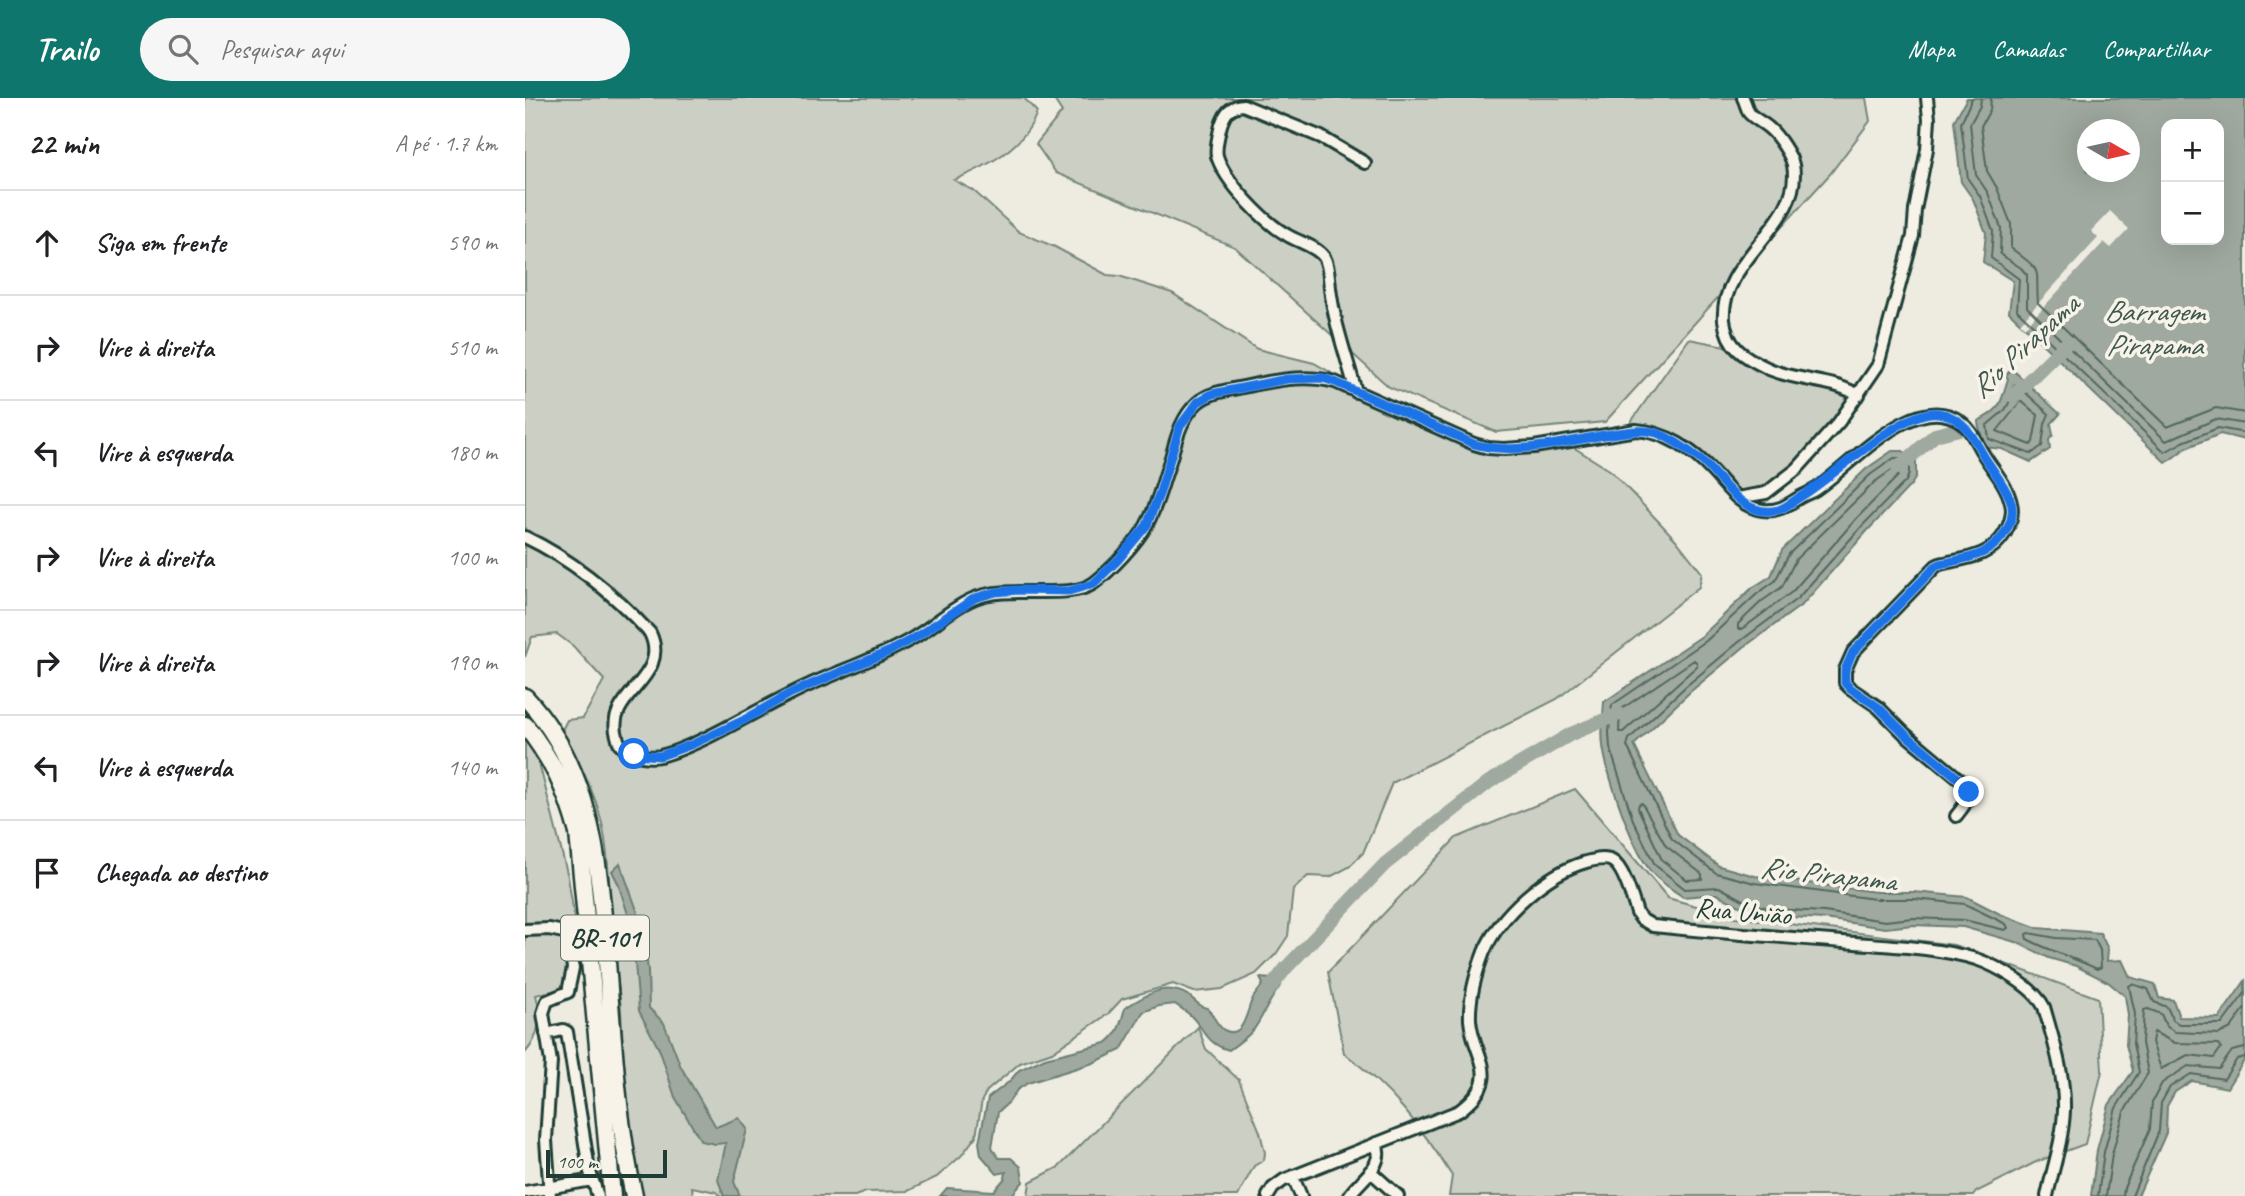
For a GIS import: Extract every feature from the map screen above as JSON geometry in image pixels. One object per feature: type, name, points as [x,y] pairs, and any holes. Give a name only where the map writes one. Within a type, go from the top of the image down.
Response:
[{"type":"highway","name":"BR-101","points":[[525,697],[549,727],[576,777],[593,832],[624,1133],[634,1196]]},
{"type":"highway","name":"BR-101","points":[[525,725],[542,747],[567,793],[578,833],[612,1196]]},
{"type":"street","points":[[1743,98],[1750,113],[1772,131],[1793,163],[1793,190],[1779,218],[1736,275],[1723,305],[1725,332],[1730,342],[1743,354],[1769,369],[1804,380],[1835,385],[1859,394]]},
{"type":"street","points":[[1737,498],[1766,493],[1797,469],[1823,442],[1878,365],[1907,264],[1927,149],[1927,98]]},
{"type":"street","points":[[1356,392],[1332,305],[1324,257],[1315,249],[1285,234],[1253,208],[1238,192],[1221,164],[1217,147],[1224,116],[1235,105],[1243,105],[1321,137],[1365,163]]},
{"type":"street","points":[[525,537],[552,550],[577,567],[650,633],[654,640],[655,657],[644,679],[618,709],[615,730],[619,743],[628,751],[645,756],[660,756],[744,720],[791,693],[888,652],[975,598],[1018,590],[1069,591],[1093,584],[1118,560],[1147,525],[1180,426],[1198,402],[1212,394],[1272,381],[1307,377],[1335,382],[1488,448],[1534,447],[1636,430],[1658,434],[1701,461],[1737,498],[1750,507],[1765,511],[1787,506],[1816,489],[1887,433],[1927,413],[1949,416],[1969,431],[2002,482],[2013,512],[2009,526],[1992,549],[1936,566],[1853,652],[1845,670],[1845,683],[1878,707],[1905,734],[1965,784],[1968,797],[1956,816]]},
{"type":"street","name":"Rua União","points":[[1376,1143],[1453,1113],[1469,1103],[1481,1086],[1483,1076],[1483,1059],[1472,1029],[1470,1012],[1478,967],[1493,936],[1525,898],[1546,880],[1573,866],[1590,861],[1610,860],[1622,872],[1641,919],[1653,926],[1891,945],[1948,953],[1995,968],[2029,990],[2041,1000],[2044,1007],[2064,1103],[2062,1130],[2047,1196]]},
{"type":"street","points":[[525,930],[549,929],[568,933],[587,920]]},
{"type":"street","points":[[549,1192],[546,1140],[551,1062],[543,1013],[547,1001],[568,992],[570,987],[573,968],[568,933]]},
{"type":"street","points":[[546,1034],[563,1030],[567,1032],[592,1180],[598,1196]]},
{"type":"street","points":[[1268,1196],[1277,1184],[1376,1143],[1380,1156],[1349,1196]]},
{"type":"street","points":[[1370,1171],[1398,1196]]},
{"type":"street","points":[[1293,1177],[1305,1196]]},
{"type":"street","points":[[525,1192],[549,1192],[592,1180]]},
{"type":"shaded area","points":[[525,98],[1024,98],[1037,112],[1023,136],[991,162],[954,180],[974,191],[1019,232],[1055,247],[1107,275],[1119,276],[1172,293],[1257,349],[1314,363],[1330,372],[1348,388],[1488,448],[1565,442],[1611,471],[1676,540],[1702,573],[1699,587],[1557,699],[1392,783],[1363,853],[1349,867],[1330,877],[1308,876],[1293,890],[1288,936],[1276,954],[1256,974],[1222,989],[1194,992],[1173,984],[1122,999],[1108,1014],[1052,1052],[1020,1063],[987,1091],[982,1100],[976,1136],[961,1156],[937,1177],[908,1191],[866,1192],[855,1196],[721,1196],[716,1192],[692,1187],[693,1196],[639,1196],[627,1103],[604,835],[598,807],[589,785],[561,732],[567,720],[583,718],[604,680],[573,646],[557,634],[532,637],[525,657]]},
{"type":"shaded area","points":[[1053,98],[1866,98],[1870,121],[1830,174],[1605,422],[1496,432],[1389,387],[1235,247],[1056,173],[1036,144],[1062,112]]},
{"type":"shaded area","points":[[1689,339],[1735,348],[1743,355],[1857,395],[1807,455],[1745,504],[1670,438],[1624,432]]},
{"type":"shaded area","points":[[525,741],[536,751],[568,877],[577,934],[569,976],[560,989],[536,995],[539,1010],[537,1033],[525,1053]]},
{"type":"shaded area","points":[[1575,789],[1668,898],[1735,917],[1954,945],[2098,998],[2102,1071],[2085,1144],[2036,1162],[1973,1196],[1449,1196],[1452,1176],[1429,1141],[1391,1095],[1344,1053],[1328,972],[1456,838]]},
{"type":"shaded area","points":[[1198,1027],[1206,1049],[1239,1080],[1260,1132],[1265,1153],[1264,1160],[1254,1166],[1238,1196],[1028,1196],[1030,1182],[1059,1167]]},
{"type":"water","name":"Barragem Pirapama","points":[[1967,98],[2245,98],[2245,440],[2220,434],[2186,448],[2166,463],[2009,312],[2013,281],[1983,262],[1986,233],[1973,199],[1961,182],[1954,121]]},
{"type":"water","points":[[2012,369],[2060,414],[2051,424],[2053,435],[2049,440],[2050,449],[2031,462],[2002,449],[1986,447],[1982,441],[1978,421],[2000,404],[2008,379],[2006,375]]},
{"type":"water","points":[[1892,451],[1903,451],[1916,460],[1916,477],[1911,485],[1803,604],[1744,647],[1690,692],[1634,745],[1678,835],[1719,866],[1755,876],[1876,892],[1967,897],[2000,914],[2038,928],[2100,933],[2108,949],[2107,961],[2122,960],[2130,977],[2155,984],[2159,998],[2173,1000],[2179,1017],[2219,1018],[2245,981],[2245,1059],[2227,1088],[2192,1081],[2175,1092],[2167,1106],[2166,1133],[2138,1196],[2091,1196],[2097,1150],[2109,1105],[2133,1071],[2126,1045],[2128,1015],[2125,996],[2108,982],[2019,943],[1963,927],[1913,925],[1885,928],[1824,919],[1773,916],[1749,911],[1717,894],[1683,897],[1660,881],[1649,869],[1635,844],[1615,791],[1603,746],[1604,702],[1702,636],[1752,588],[1771,576],[1782,550],[1866,469]]},
{"type":"water","points":[[620,863],[643,927],[649,1008],[664,1023],[681,1067],[716,1127],[739,1118],[747,1129],[734,1182],[740,1196],[724,1196],[718,1180],[726,1143],[701,1141],[675,1097],[660,1051],[639,1011],[632,927],[612,871]]},
{"type":"water","points":[[1260,978],[1272,979],[1281,985],[1252,1031],[1229,1050],[1211,1040],[1190,1015],[1175,1004],[1159,1006],[1143,1012],[1121,1050],[1093,1063],[1028,1083],[1017,1090],[998,1112],[992,1147],[999,1158],[1011,1158],[1021,1167],[1023,1182],[1011,1196],[940,1196],[947,1188],[994,1191],[1005,1178],[1006,1172],[997,1174],[981,1155],[979,1142],[988,1098],[1010,1081],[1019,1070],[1045,1058],[1106,1043],[1117,1032],[1125,1008],[1148,995],[1164,990],[1189,996],[1207,1008],[1224,1030],[1237,1031],[1263,984]]},
{"type":"pier","points":[[2110,211],[2129,229],[2111,248],[2104,242],[2025,327],[2020,323],[2098,238],[2091,231]]},
{"type":"waterway","name":"Rio Pirapama","points":[[2013,396],[2066,344]]},
{"type":"waterway","name":"Rio Pirapama","points":[[1898,468],[1935,435],[1963,428]]},
{"type":"waterway","points":[[1264,996],[1286,968],[1385,864],[1489,782],[1571,734],[1619,714]]},
{"type":"waterway","points":[[592,886],[602,1001]]},
{"type":"waterway","points":[[615,1137],[619,1183],[623,1196]]},
{"type":"route","points":[[634,754],[660,756],[693,744],[744,720],[791,693],[888,652],[975,598],[1018,590],[1069,591],[1093,584],[1118,560],[1147,525],[1180,426],[1198,402],[1212,394],[1272,381],[1307,377],[1335,382],[1488,448],[1534,447],[1636,430],[1649,431],[1685,448],[1745,504],[1765,511],[1787,506],[1816,489],[1870,445],[1914,418],[1934,412],[1958,419],[1969,431],[2002,482],[2013,512],[2009,526],[1992,549],[1936,566],[1853,652],[1845,670],[1845,683],[1878,707],[1905,734],[1965,784],[1969,792]]}]
